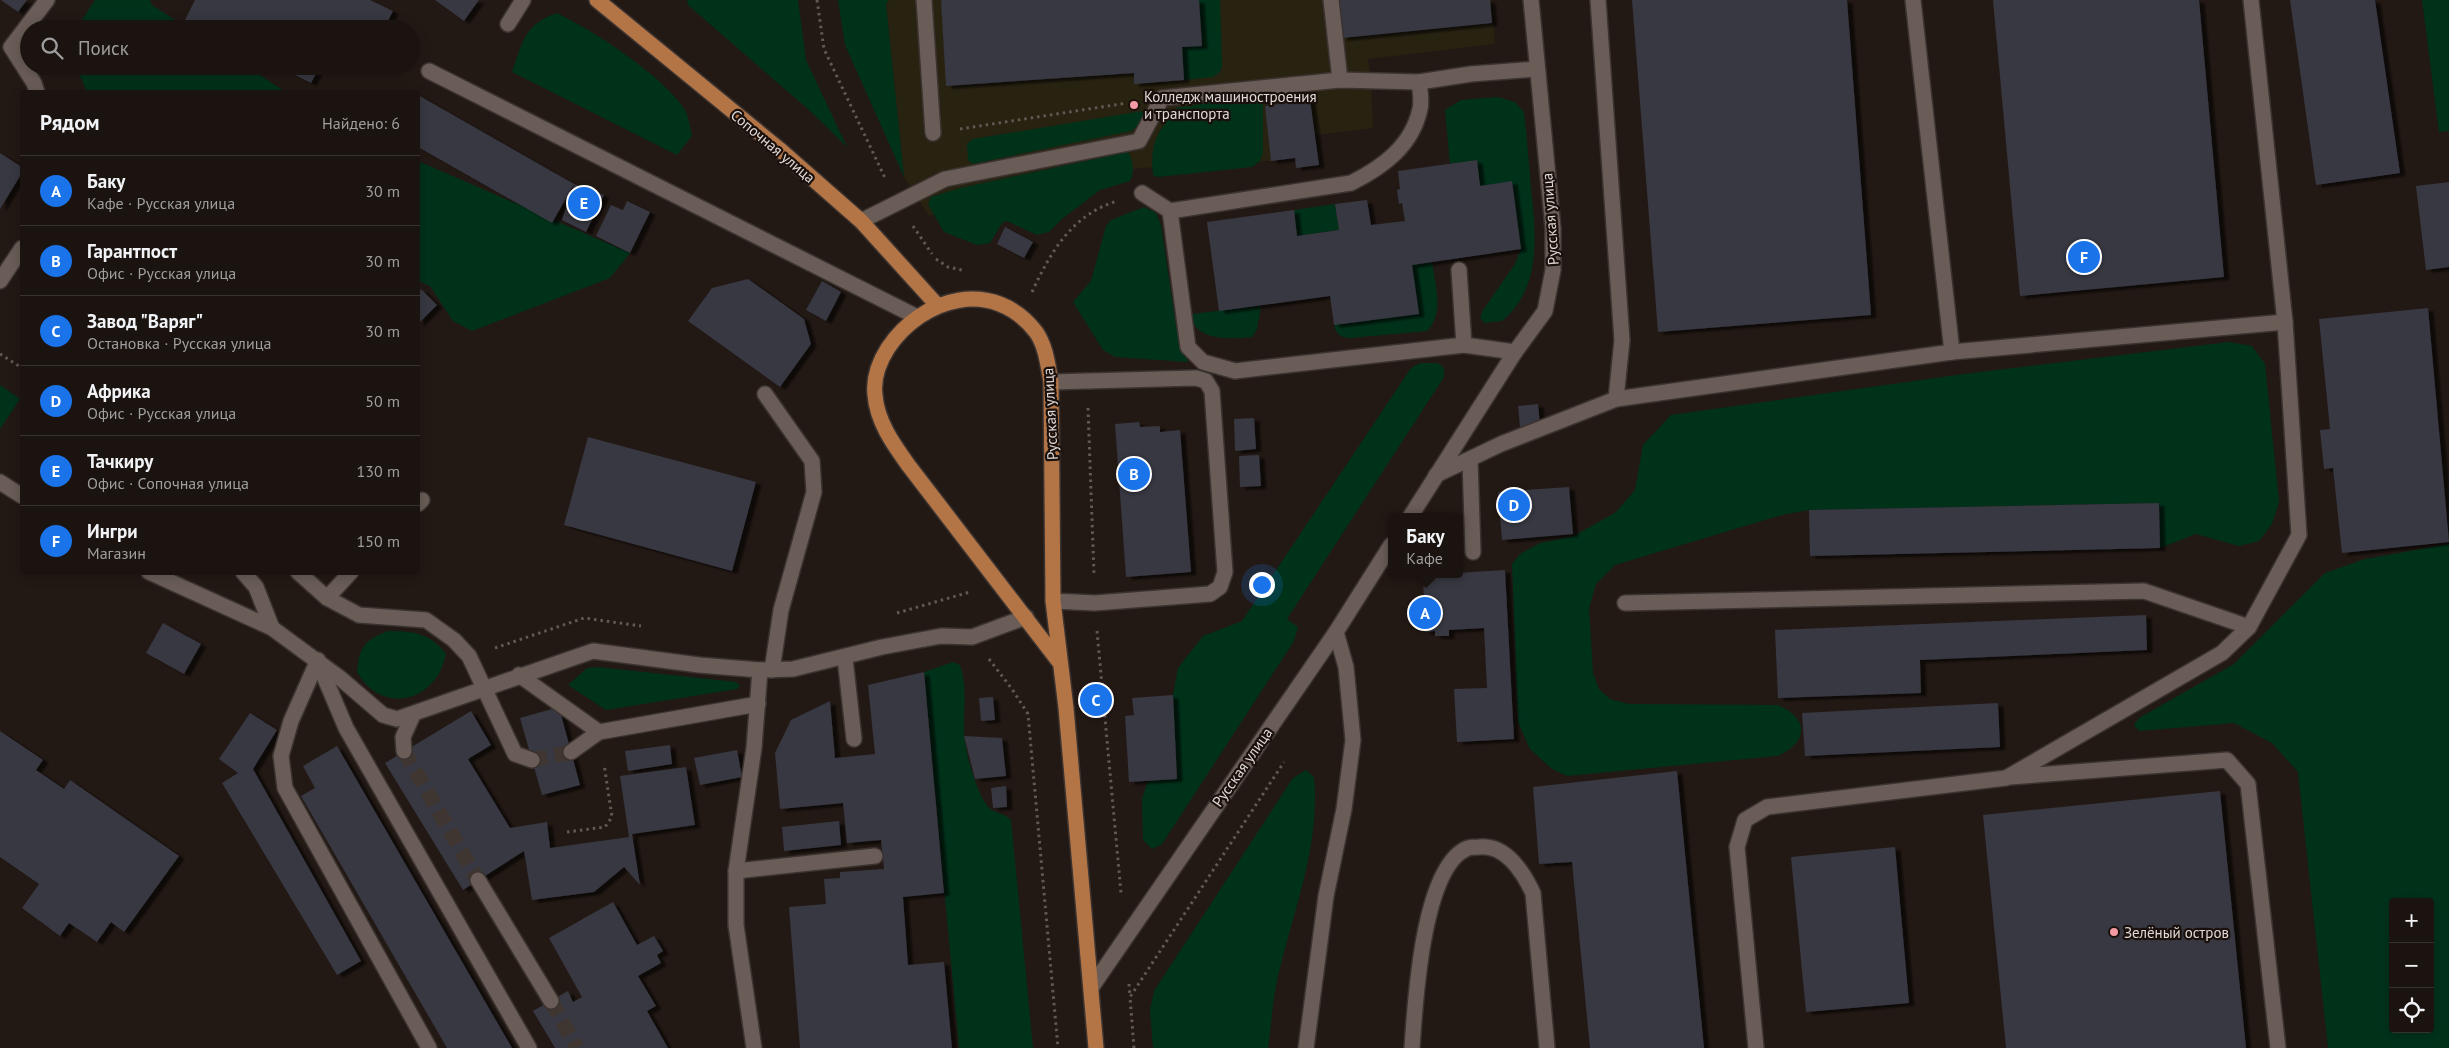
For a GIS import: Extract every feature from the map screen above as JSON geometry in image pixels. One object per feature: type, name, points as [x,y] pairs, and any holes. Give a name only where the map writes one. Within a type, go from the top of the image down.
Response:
[{"type":"main road","name":"Сопочная улица","points":[[597,0],[779,149],[861,221],[937,305]]},
{"type":"main road","name":"Русская улица","points":[[1060,663],[909,466],[892,442],[880,418],[874,394],[877,370],[898,333],[917,317],[937,305],[962,299],[990,301],[1018,313],[1036,333],[1046,355],[1051,382],[1053,601],[1060,663],[1096,1048]]},
{"type":"street","points":[[28,20],[47,0]]},
{"type":"street","points":[[508,24],[524,0]]},
{"type":"street","points":[[924,0],[933,133]]},
{"type":"street","points":[[1331,0],[1340,80]]},
{"type":"street","name":"Русская улица","points":[[1412,513],[1515,352],[1545,311],[1554,270],[1553,228],[1531,0]]},
{"type":"street","points":[[1598,0],[1622,340],[1616,399]]},
{"type":"street","points":[[1913,0],[1952,352]]},
{"type":"street","points":[[2006,778],[2222,653],[2249,627],[2299,535],[2285,322],[2251,0]]},
{"type":"street","points":[[20,29],[6,44],[20,64]]},
{"type":"street","points":[[861,221],[946,179],[1140,141],[1162,98],[1340,80],[1420,82],[1471,74],[1537,69]]},
{"type":"street","points":[[429,71],[917,317]]},
{"type":"street","points":[[28,75],[36,90]]},
{"type":"street","points":[[1142,192],[1170,211],[1351,183],[1376,170],[1408,142],[1421,108],[1420,82]]},
{"type":"street","points":[[1170,211],[1188,347],[1203,362],[1235,371],[1464,345],[1515,352]]},
{"type":"street","points":[[0,281],[20,251]]},
{"type":"street","points":[[1459,270],[1464,345]]},
{"type":"street","points":[[1436,475],[1501,444],[1616,399],[1952,352],[2285,322]]},
{"type":"street","points":[[1051,382],[1196,378],[1206,381],[1212,391],[1225,572],[1220,587],[1210,594],[1095,603],[1053,601]]},
{"type":"street","points":[[754,1048],[736,925],[736,871],[754,748],[758,704],[781,610],[814,492],[812,461],[765,394]]},
{"type":"street","points":[[1470,460],[1473,552]]},
{"type":"street","points":[[0,482],[20,495]]},
{"type":"street","name":"Русская улица","points":[[1091,988],[1336,632],[1388,550]]},
{"type":"street","points":[[156,575],[272,628],[318,660],[383,715],[397,719],[413,715],[483,687],[592,651],[699,665],[766,670],[793,669],[845,658],[882,647],[941,636],[972,637],[1026,618]]},
{"type":"street","points":[[246,575],[256,587],[272,628]]},
{"type":"street","points":[[301,575],[327,598],[359,615],[426,620],[454,640],[469,656],[515,754],[532,760]]},
{"type":"street","points":[[327,598],[348,575]]},
{"type":"street","points":[[1625,603],[2144,591],[2249,627]]},
{"type":"street","points":[[1306,1048],[1326,896],[1344,810],[1354,740],[1346,667],[1336,632]]},
{"type":"street","points":[[845,658],[854,739]]},
{"type":"street","points":[[318,660],[291,721],[280,756],[285,788],[429,1048]]},
{"type":"street","points":[[318,660],[346,728],[529,1048]]},
{"type":"street","points":[[519,675],[599,732]]},
{"type":"street","points":[[571,752],[599,732],[758,704]]},
{"type":"street","points":[[404,751],[403,737],[413,715]]},
{"type":"street","points":[[1756,1048],[1737,847],[1745,820],[1767,808],[2006,778],[2228,760],[2248,784],[2278,1048]]},
{"type":"street","points":[[1412,1048],[1416,993],[1429,908],[1450,864],[1467,848],[1486,846],[1501,850],[1524,875],[1533,893],[1546,1048]]},
{"type":"street","points":[[736,871],[874,856]]},
{"type":"street","points":[[478,880],[551,1001]]},
{"type":"path","points":[[933,133],[1162,98]]},
{"type":"path","points":[[1032,292],[1057,244],[1070,229],[1102,206],[1142,192]]},
{"type":"path","points":[[0,354],[20,367]]},
{"type":"path","points":[[1087,381],[1095,603],[1134,1048]]},
{"type":"path","points":[[895,614],[940,602],[999,582]]},
{"type":"path","points":[[469,656],[584,618],[650,628]]},
{"type":"path","points":[[972,637],[1012,689],[1028,714],[1058,1048]]},
{"type":"path","points":[[567,832],[605,827],[612,817],[599,732]]},
{"type":"path","points":[[1130,997],[1286,758]]},
{"type":"shaded area","name":"Колледж машиностроения и транспорта","points":[[889,0],[1491,0],[1495,44],[1368,59],[1373,128],[1315,135],[1271,161],[1140,168],[929,216],[904,177],[886,4]]},
{"type":"green space","points":[[95,0],[150,0],[152,5],[175,20],[82,20]]},
{"type":"green space","points":[[687,0],[798,0],[806,60],[847,147],[809,110],[688,5]]},
{"type":"green space","points":[[838,0],[889,0],[886,4],[904,177],[845,45]]},
{"type":"green space","points":[[1199,0],[1220,0],[1222,65],[1220,72],[1213,77],[1184,80],[1182,47],[1202,45]]},
{"type":"green space","points":[[2422,0],[2449,0],[2449,131],[2439,132]]},
{"type":"green space","points":[[557,13],[608,42],[626,55],[661,83],[685,110],[692,136],[677,155],[512,72],[526,35],[546,17]]},
{"type":"green space","points":[[80,75],[260,75],[283,90],[86,90]]},
{"type":"green space","points":[[1242,97],[1256,97],[1263,104],[1263,153],[1260,161],[1252,167],[1158,177],[1153,175],[1152,163],[1156,138],[1176,108]]},
{"type":"green space","points":[[1498,97],[1515,102],[1524,112],[1535,242],[1530,277],[1524,293],[1515,308],[1502,321],[1485,323],[1480,318],[1483,310],[1515,264],[1521,249],[1512,182],[1480,186],[1477,160],[1450,164],[1445,110],[1461,100]]},
{"type":"green space","points":[[1142,111],[1145,114],[1131,131],[972,164],[968,160],[967,144],[973,139]]},
{"type":"green space","points":[[1128,152],[1133,167],[1130,181],[1100,190],[1062,219],[1049,232],[1037,235],[1007,221],[1002,223],[990,243],[977,245],[944,232],[928,204],[931,197],[960,188]]},
{"type":"green space","points":[[420,162],[630,253],[610,278],[472,331],[453,321],[430,286],[420,282]]},
{"type":"green space","points":[[1335,204],[1339,230],[1297,236],[1294,210]]},
{"type":"green space","points":[[1144,207],[1156,213],[1161,225],[1176,326],[1188,362],[1115,357],[1103,350],[1073,302],[1091,281],[1106,226],[1111,220]]},
{"type":"green space","points":[[1432,262],[1437,307],[1433,324],[1427,331],[1350,338],[1341,336],[1336,331],[1334,325],[1418,314],[1412,265]]},
{"type":"green space","points":[[1261,306],[1257,329],[1252,337],[1222,338],[1206,334],[1195,326],[1191,314]]},
{"type":"green space","points":[[2229,342],[2252,346],[2265,364],[2279,502],[2272,524],[2259,541],[2239,546],[2196,534],[2160,548],[2159,503],[1809,510],[1782,515],[1615,565],[1596,584],[1589,608],[1593,673],[1599,689],[1610,699],[1629,704],[1778,705],[1796,717],[1800,724],[1801,731],[1795,745],[1777,756],[1567,776],[1552,769],[1530,749],[1518,722],[1512,564],[1520,554],[1540,543],[1574,536],[1616,512],[1635,490],[1643,445],[1671,415],[1964,374]]},
{"type":"green space","points":[[1420,363],[1438,363],[1444,368],[1444,377],[1287,619],[1298,627],[1294,641],[1162,844],[1152,849],[1143,840],[1142,799],[1148,781],[1177,779],[1173,695],[1178,668],[1203,636],[1242,621],[1411,368]]},
{"type":"green space","points":[[0,385],[20,399],[0,429]]},
{"type":"green space","points":[[2449,544],[2449,1048],[2328,1048],[2298,772],[2272,743],[2234,723],[2139,731],[2134,725],[2139,718],[2234,664],[2325,573],[2365,559]]},
{"type":"green space","points":[[388,631],[413,633],[427,637],[446,654],[441,670],[432,683],[421,692],[408,698],[394,698],[381,695],[368,686],[357,672],[359,657],[364,646],[373,638]]},
{"type":"green space","points":[[953,662],[960,665],[964,682],[964,734],[975,780],[982,798],[988,807],[1011,820],[1033,1048],[959,1048],[924,672]]},
{"type":"green space","points":[[598,667],[736,682],[740,685],[737,689],[606,710],[568,685],[587,668]]},
{"type":"green space","points":[[1306,770],[1314,777],[1315,805],[1313,832],[1302,885],[1275,991],[1268,1048],[1153,1048],[1150,1010],[1154,991],[1293,778]]},
{"type":"building","points":[[1,0],[27,0],[18,12]]},
{"type":"building","points":[[195,0],[370,0],[393,11],[388,20],[185,20]]},
{"type":"building","points":[[435,0],[479,0],[464,21]]},
{"type":"building","points":[[941,0],[1199,0],[1202,46],[1182,47],[1184,80],[1134,84],[1134,73],[946,86]]},
{"type":"building","points":[[1339,0],[1490,0],[1492,23],[1342,38]]},
{"type":"building","points":[[1632,0],[1847,0],[1871,315],[1658,332]]},
{"type":"building","points":[[1993,0],[2199,0],[2224,277],[2020,296]]},
{"type":"building","points":[[2290,0],[2375,0],[2400,173],[2316,185]]},
{"type":"building","points":[[295,75],[315,75],[311,83]]},
{"type":"building","points":[[420,96],[574,184],[552,223],[420,148]]},
{"type":"building","points":[[1310,100],[1319,165],[1296,168],[1295,158],[1271,161],[1265,106]]},
{"type":"building","points":[[0,153],[20,166],[20,176],[0,209]]},
{"type":"building","points":[[1477,160],[1480,186],[1512,181],[1521,249],[1412,265],[1419,314],[1334,325],[1330,296],[1219,311],[1207,222],[1294,210],[1297,236],[1339,230],[1335,204],[1367,200],[1371,225],[1405,221],[1402,203],[1399,204],[1397,190],[1400,189],[1398,171]]},
{"type":"building","points":[[2449,182],[2449,267],[2426,270],[2416,186]]},
{"type":"building","points":[[574,184],[604,195],[586,232],[562,220]]},
{"type":"building","points":[[627,201],[650,212],[630,253],[596,236],[611,205],[623,210]]},
{"type":"building","points":[[1005,227],[1033,242],[1024,258],[997,244]]},
{"type":"building","points":[[748,279],[804,319],[811,344],[780,387],[688,321],[712,288]]},
{"type":"building","points":[[822,281],[841,292],[826,321],[806,310]]},
{"type":"building","points":[[420,290],[437,305],[420,322]]},
{"type":"building","points":[[2428,308],[2449,542],[2342,553],[2333,468],[2324,469],[2320,430],[2330,429],[2319,319]]},
{"type":"building","points":[[1538,404],[1540,425],[1520,427],[1518,406]]},
{"type":"building","points":[[1254,418],[1256,449],[1235,451],[1234,419]]},
{"type":"building","points":[[1139,422],[1140,427],[1160,426],[1160,432],[1180,430],[1191,572],[1126,577],[1115,424]]},
{"type":"building","points":[[588,437],[756,482],[732,571],[564,525]]},
{"type":"building","points":[[1259,455],[1261,486],[1240,487],[1239,456]]},
{"type":"building","points":[[1569,487],[1573,534],[1502,540],[1498,492]]},
{"type":"building","points":[[2159,503],[2160,548],[1810,556],[1809,510]]},
{"type":"building","points":[[1505,570],[1514,739],[1457,742],[1454,689],[1487,688],[1484,628],[1449,630],[1449,636],[1435,636],[1435,631],[1425,632],[1423,578],[1463,578],[1463,573]]},
{"type":"building","points":[[2146,615],[2147,650],[1920,660],[1921,693],[1778,698],[1775,630]]},
{"type":"building","points":[[163,623],[201,644],[184,674],[146,653]]},
{"type":"building","points":[[924,672],[944,893],[903,897],[908,965],[944,962],[952,1048],[800,1048],[789,907],[826,904],[824,879],[840,878],[840,872],[884,869],[881,840],[847,843],[843,803],[780,809],[775,753],[791,720],[830,701],[835,758],[875,754],[868,685]]},
{"type":"building","points":[[1173,695],[1177,779],[1129,782],[1125,716],[1134,715],[1132,698]]},
{"type":"building","points":[[993,697],[995,720],[981,721],[979,698]]},
{"type":"building","points":[[1998,703],[2000,747],[1805,756],[1802,713]]},
{"type":"building","points":[[559,707],[580,785],[542,795],[520,718]]},
{"type":"building","points":[[471,711],[491,745],[468,759],[510,828],[547,822],[550,848],[629,837],[620,776],[686,767],[695,825],[632,834],[640,885],[624,867],[594,892],[532,900],[524,851],[463,890],[385,763]]},
{"type":"building","points":[[250,713],[277,730],[253,769],[361,961],[337,975],[222,783],[238,773],[219,759]]},
{"type":"building","points":[[0,731],[43,760],[36,770],[64,789],[70,780],[179,856],[124,932],[111,922],[97,942],[69,923],[60,936],[22,908],[39,884],[0,857]]},
{"type":"building","points":[[964,736],[1002,738],[1006,776],[975,779]]},
{"type":"building","points":[[670,745],[672,764],[628,771],[625,751]]},
{"type":"building","points":[[337,746],[512,1048],[447,1048],[301,796],[315,788],[303,766]]},
{"type":"building","points":[[737,750],[742,777],[700,785],[694,758]]},
{"type":"building","points":[[1677,771],[1704,1048],[1590,1048],[1572,862],[1539,864],[1533,787]]},
{"type":"building","points":[[1006,786],[1007,807],[993,808],[991,788]]},
{"type":"building","name":"Зелёный остров","points":[[2220,791],[2246,1048],[2006,1048],[1983,815]]},
{"type":"building","points":[[839,821],[841,845],[784,851],[782,827]]},
{"type":"building","points":[[1895,847],[1909,1003],[1806,1012],[1791,857]]},
{"type":"building","points":[[613,902],[637,945],[654,936],[663,951],[657,955],[661,963],[638,976],[656,1006],[647,1011],[668,1048],[555,1048],[533,1011],[568,991],[573,1002],[582,997],[549,938]]},
{"type":"tunnel","points":[[404,751],[478,880]]},
{"type":"tunnel","points":[[532,760],[571,752]]},
{"type":"tunnel","points":[[551,1001],[577,1048]]},
{"type":"place","name":"Колледж машиностроения и транспорта","points":[[1134,105]]},
{"type":"place","name":"Тачкиру","points":[[584,203]]},
{"type":"place","name":"Ингри","points":[[2084,257]]},
{"type":"place","name":"Гарантпост","points":[[1134,474]]},
{"type":"place","name":"Африка","points":[[1514,505]]},
{"type":"place","name":"Баку","points":[[1425,613]]},
{"type":"place","name":"Завод \"Варяг\"","points":[[1096,700]]},
{"type":"place","name":"Зелёный остров","points":[[2114,932]]}]
